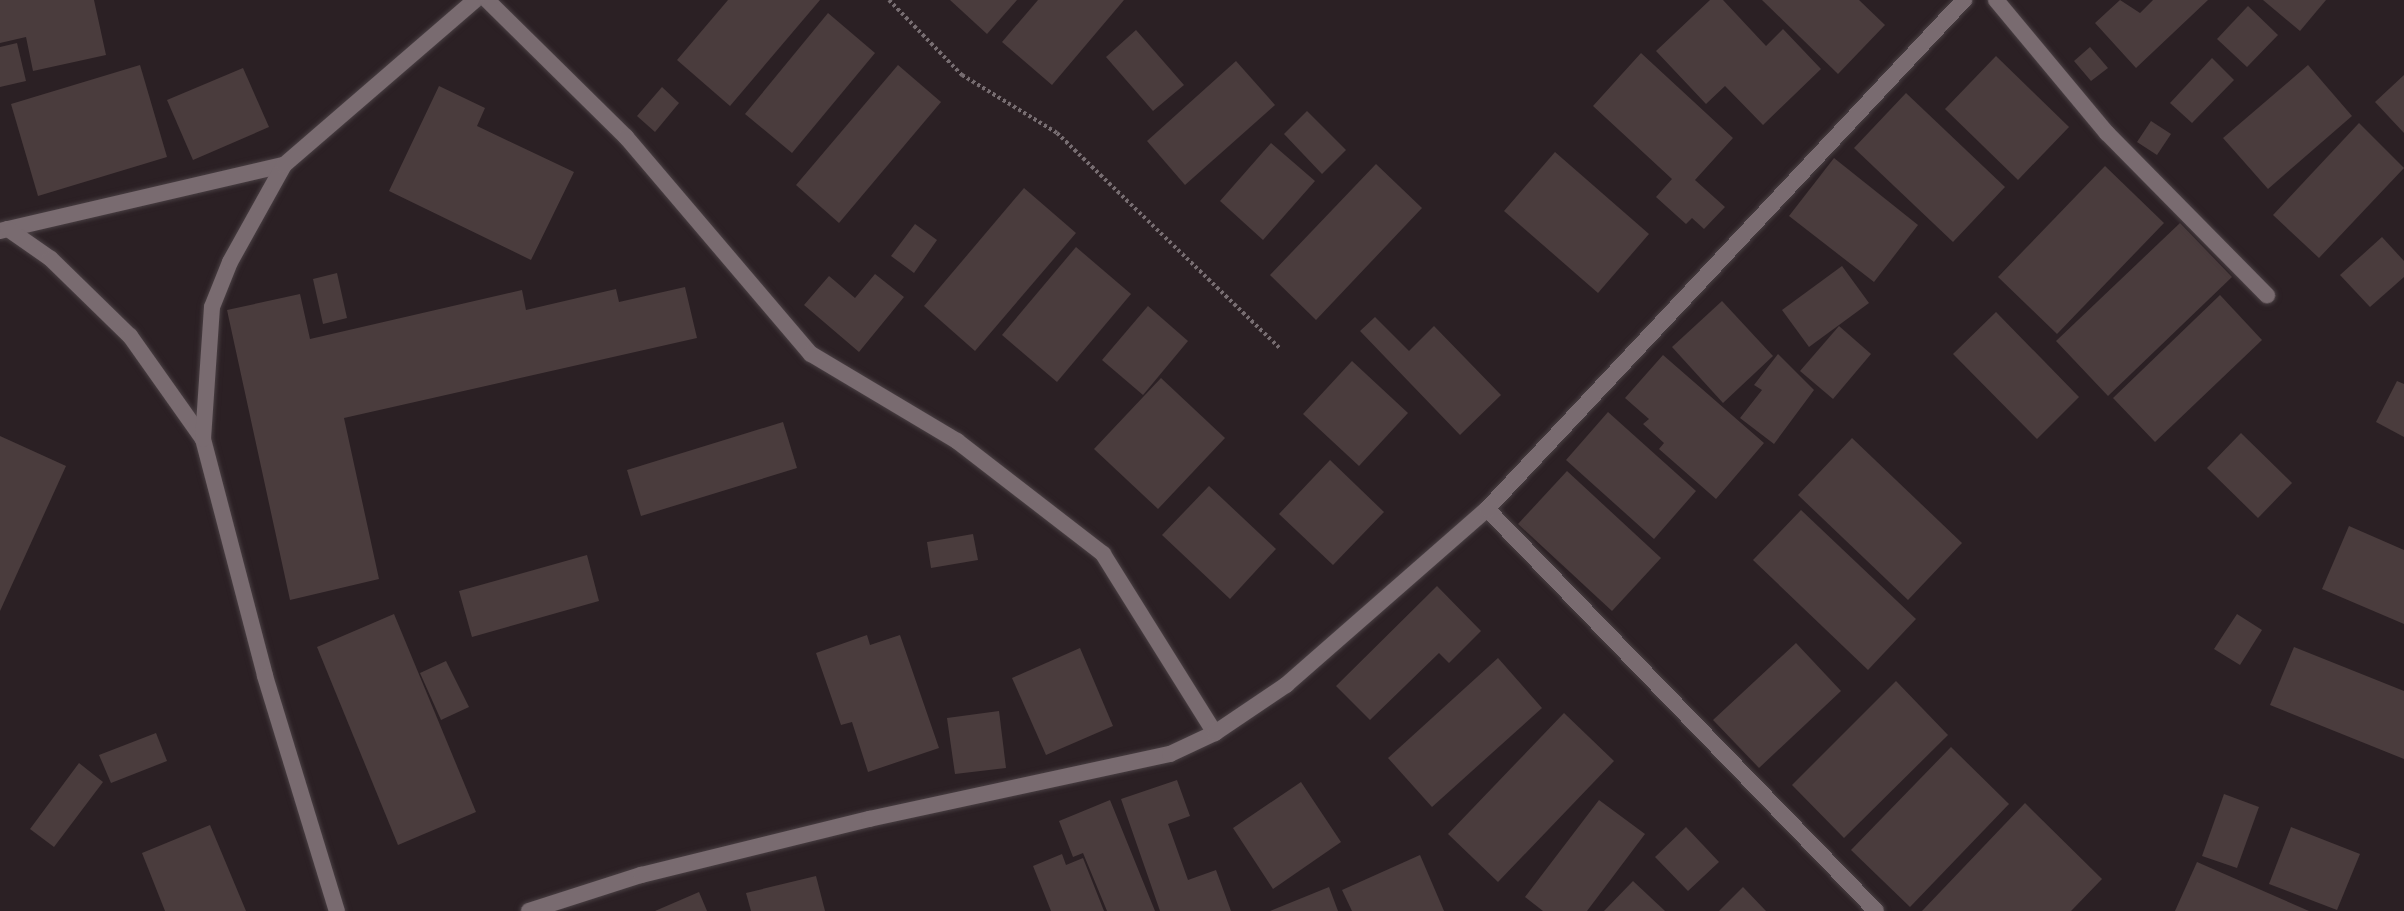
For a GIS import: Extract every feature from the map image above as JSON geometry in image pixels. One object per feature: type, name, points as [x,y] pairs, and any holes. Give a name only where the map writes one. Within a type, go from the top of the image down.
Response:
[{"type":"street","points":[[337,911],[266,676],[203,439],[212,307],[230,262],[284,165],[475,0]]},
{"type":"street","points":[[487,0],[626,137],[811,354],[957,441],[1103,554],[1215,733]]},
{"type":"street","points":[[529,911],[641,875],[869,819],[1170,754],[1215,733],[1286,685],[1487,510],[1964,0]]},
{"type":"street","points":[[1996,0],[2107,134],[2267,295]]},
{"type":"street","points":[[4,230],[284,165]]},
{"type":"street","points":[[4,230],[51,260],[130,336],[203,439]]},
{"type":"street","points":[[1487,510],[1876,911]]},
{"type":"path","points":[[889,0],[962,75],[1057,132],[1280,348]]},
{"type":"building","points":[[0,0],[94,0],[106,55],[33,71],[26,37],[0,43]]},
{"type":"building","points":[[728,0],[820,0],[730,106],[677,60]]},
{"type":"building","points":[[950,0],[1017,0],[987,34]]},
{"type":"building","points":[[1038,0],[1124,0],[1052,85],[1002,42]]},
{"type":"building","points":[[1710,0],[1723,0],[1766,46],[1783,29],[1821,69],[1763,125],[1725,86],[1706,104],[1656,51]]},
{"type":"building","points":[[1762,0],[1859,0],[1885,25],[1838,74]]},
{"type":"building","points":[[2120,0],[2140,13],[2153,0],[2208,0],[2136,68],[2095,23]]},
{"type":"building","points":[[2263,0],[2326,0],[2300,31]]},
{"type":"building","points":[[2248,6],[2278,35],[2247,67],[2217,39]]},
{"type":"building","points":[[828,13],[875,53],[792,153],[745,114]]},
{"type":"building","points":[[1136,30],[1184,85],[1153,111],[1106,57]]},
{"type":"building","points":[[17,43],[26,81],[0,87],[0,47]]},
{"type":"building","points":[[2090,47],[2108,68],[2091,81],[2074,61]]},
{"type":"building","points":[[1641,53],[1733,138],[1695,180],[1725,207],[1704,229],[1692,218],[1686,224],[1656,197],[1672,179],[1593,106]]},
{"type":"building","points":[[1996,56],[2069,127],[2018,180],[1945,109]]},
{"type":"building","points":[[2212,58],[2234,80],[2192,123],[2170,103]]},
{"type":"building","points":[[1236,61],[1275,105],[1185,185],[1147,141]]},
{"type":"building","points":[[140,65],[167,157],[38,196],[11,104]]},
{"type":"building","points":[[898,65],[941,102],[839,223],[796,185]]},
{"type":"building","points":[[2308,65],[2352,116],[2268,189],[2223,138]]},
{"type":"building","points":[[243,68],[269,127],[193,160],[167,100]]},
{"type":"building","points":[[2404,75],[2404,133],[2375,102]]},
{"type":"building","points":[[439,86],[485,108],[477,126],[574,172],[531,260],[389,191]]},
{"type":"building","points":[[662,87],[679,103],[655,132],[637,116]]},
{"type":"building","points":[[1906,93],[2005,187],[1953,242],[1854,148]]},
{"type":"building","points":[[1307,111],[1346,150],[1322,174],[1284,134]]},
{"type":"building","points":[[2151,121],[2171,134],[2157,155],[2137,142]]},
{"type":"building","points":[[2359,123],[2404,168],[2319,258],[2273,215]]},
{"type":"building","points":[[1271,143],[1315,181],[1263,240],[1220,201]]},
{"type":"building","points":[[1555,152],[1649,234],[1598,293],[1504,211]]},
{"type":"building","points":[[1834,158],[1918,225],[1874,282],[1789,216]]},
{"type":"building","points":[[1376,164],[1422,208],[1316,320],[1270,275]]},
{"type":"building","points":[[2105,166],[2164,223],[2057,334],[1998,277]]},
{"type":"building","points":[[1024,188],[1076,233],[975,351],[924,306]]},
{"type":"building","points":[[2180,223],[2232,277],[2108,396],[2056,341]]},
{"type":"building","points":[[915,224],[937,240],[914,273],[891,256]]},
{"type":"building","points":[[2382,237],[2404,261],[2404,277],[2370,307],[2340,275]]},
{"type":"building","points":[[1076,247],[1131,294],[1057,382],[1002,335]]},
{"type":"building","points":[[1842,266],[1869,303],[1809,347],[1782,310]]},
{"type":"building","points":[[337,273],[347,318],[323,324],[313,279]]},
{"type":"building","points":[[875,274],[904,297],[859,352],[804,305],[829,276],[855,298]]},
{"type":"building","points":[[685,287],[697,338],[344,418],[379,579],[290,600],[227,310],[300,294],[310,339],[522,290],[526,310],[616,289],[619,302]]},
{"type":"building","points":[[2220,295],[2262,340],[2155,442],[2113,398]]},
{"type":"building","points":[[1722,301],[1773,356],[1723,403],[1672,347]]},
{"type":"building","points":[[1148,306],[1188,341],[1143,395],[1102,360]]},
{"type":"building","points":[[1996,312],[2079,397],[2037,439],[1953,354]]},
{"type":"building","points":[[1375,317],[1409,351],[1434,326],[1501,395],[1460,435],[1360,331]]},
{"type":"building","points":[[1839,326],[1871,354],[1833,399],[1800,371]]},
{"type":"building","points":[[1778,354],[1814,390],[1774,444],[1740,418],[1762,390],[1754,385]]},
{"type":"building","points":[[1663,355],[1764,443],[1716,499],[1659,449],[1664,443],[1643,424],[1649,419],[1625,398]]},
{"type":"building","points":[[1352,361],[1408,413],[1359,466],[1303,414]]},
{"type":"building","points":[[1161,378],[1225,438],[1158,509],[1094,449]]},
{"type":"building","points":[[2397,381],[2404,384],[2404,437],[2376,422]]},
{"type":"building","points":[[1608,412],[1696,491],[1654,539],[1566,460]]},
{"type":"building","points":[[783,422],[797,468],[641,516],[627,470]]},
{"type":"building","points":[[2241,433],[2292,483],[2258,518],[2207,468]]},
{"type":"building","points":[[0,436],[66,466],[0,611]]},
{"type":"building","points":[[1852,438],[1962,543],[1908,600],[1798,495]]},
{"type":"building","points":[[1330,460],[1384,512],[1333,565],[1279,514]]},
{"type":"building","points":[[1567,471],[1661,558],[1612,611],[1518,524]]},
{"type":"building","points":[[1209,486],[1276,549],[1230,599],[1162,535]]},
{"type":"building","points":[[1801,510],[1916,619],[1868,670],[1753,560]]},
{"type":"building","points":[[2349,526],[2404,550],[2404,624],[2322,589]]},
{"type":"building","points":[[973,534],[978,560],[931,568],[927,542]]},
{"type":"building","points":[[587,555],[599,601],[472,637],[459,591]]},
{"type":"building","points":[[1437,586],[1481,631],[1449,663],[1439,653],[1370,720],[1336,686]]},
{"type":"building","points":[[394,614],[476,812],[398,845],[317,647]]},
{"type":"building","points":[[2237,614],[2262,630],[2240,665],[2214,649]]},
{"type":"building","points":[[867,635],[870,645],[900,635],[939,748],[868,772],[852,722],[841,725],[816,653]]},
{"type":"building","points":[[1796,643],[1841,691],[1759,768],[1713,720]]},
{"type":"building","points":[[2294,647],[2404,691],[2404,759],[2270,705]]},
{"type":"building","points":[[1080,648],[1113,726],[1046,755],[1012,678]]},
{"type":"building","points":[[1498,658],[1542,708],[1432,807],[1388,758]]},
{"type":"building","points":[[446,661],[469,707],[441,720],[420,673]]},
{"type":"building","points":[[1896,681],[1948,735],[1844,838],[1792,785]]},
{"type":"building","points":[[999,711],[1006,768],[955,774],[947,718]]},
{"type":"building","points":[[1564,713],[1614,761],[1498,882],[1448,834]]},
{"type":"building","points":[[156,733],[167,761],[111,783],[99,755]]},
{"type":"building","points":[[1951,747],[2009,804],[1910,907],[1851,850]]},
{"type":"building","points":[[79,763],[103,782],[54,847],[30,829]]},
{"type":"building","points":[[1177,780],[1190,816],[1168,824],[1188,880],[1216,870],[1231,911],[1160,911],[1121,799]]},
{"type":"building","points":[[1301,782],[1341,842],[1273,889],[1233,828]]},
{"type":"building","points":[[2224,794],[2259,807],[2237,868],[2202,856]]},
{"type":"building","points":[[1110,800],[1155,911],[1107,911],[1083,853],[1073,857],[1059,821]]},
{"type":"building","points":[[1599,800],[1645,834],[1587,911],[1543,911],[1525,897]]},
{"type":"building","points":[[2025,803],[2102,879],[2071,911],[1922,911]]},
{"type":"building","points":[[210,825],[246,911],[165,911],[142,853]]},
{"type":"building","points":[[1686,827],[1719,862],[1688,891],[1655,857]]},
{"type":"building","points":[[2291,827],[2360,854],[2337,910],[2269,884]]},
{"type":"building","points":[[1062,854],[1066,865],[1083,858],[1104,911],[1051,911],[1033,866]]},
{"type":"building","points":[[1420,855],[1444,911],[1352,911],[1342,890]]},
{"type":"building","points":[[2197,862],[2309,911],[2175,911]]},
{"type":"building","points":[[816,876],[825,911],[751,911],[746,893]]},
{"type":"building","points":[[1633,881],[1665,911],[1604,911]]},
{"type":"building","points":[[1329,887],[1338,911],[1270,911]]},
{"type":"building","points":[[1743,887],[1766,911],[1719,911]]},
{"type":"building","points":[[699,892],[707,911],[655,911]]}]
